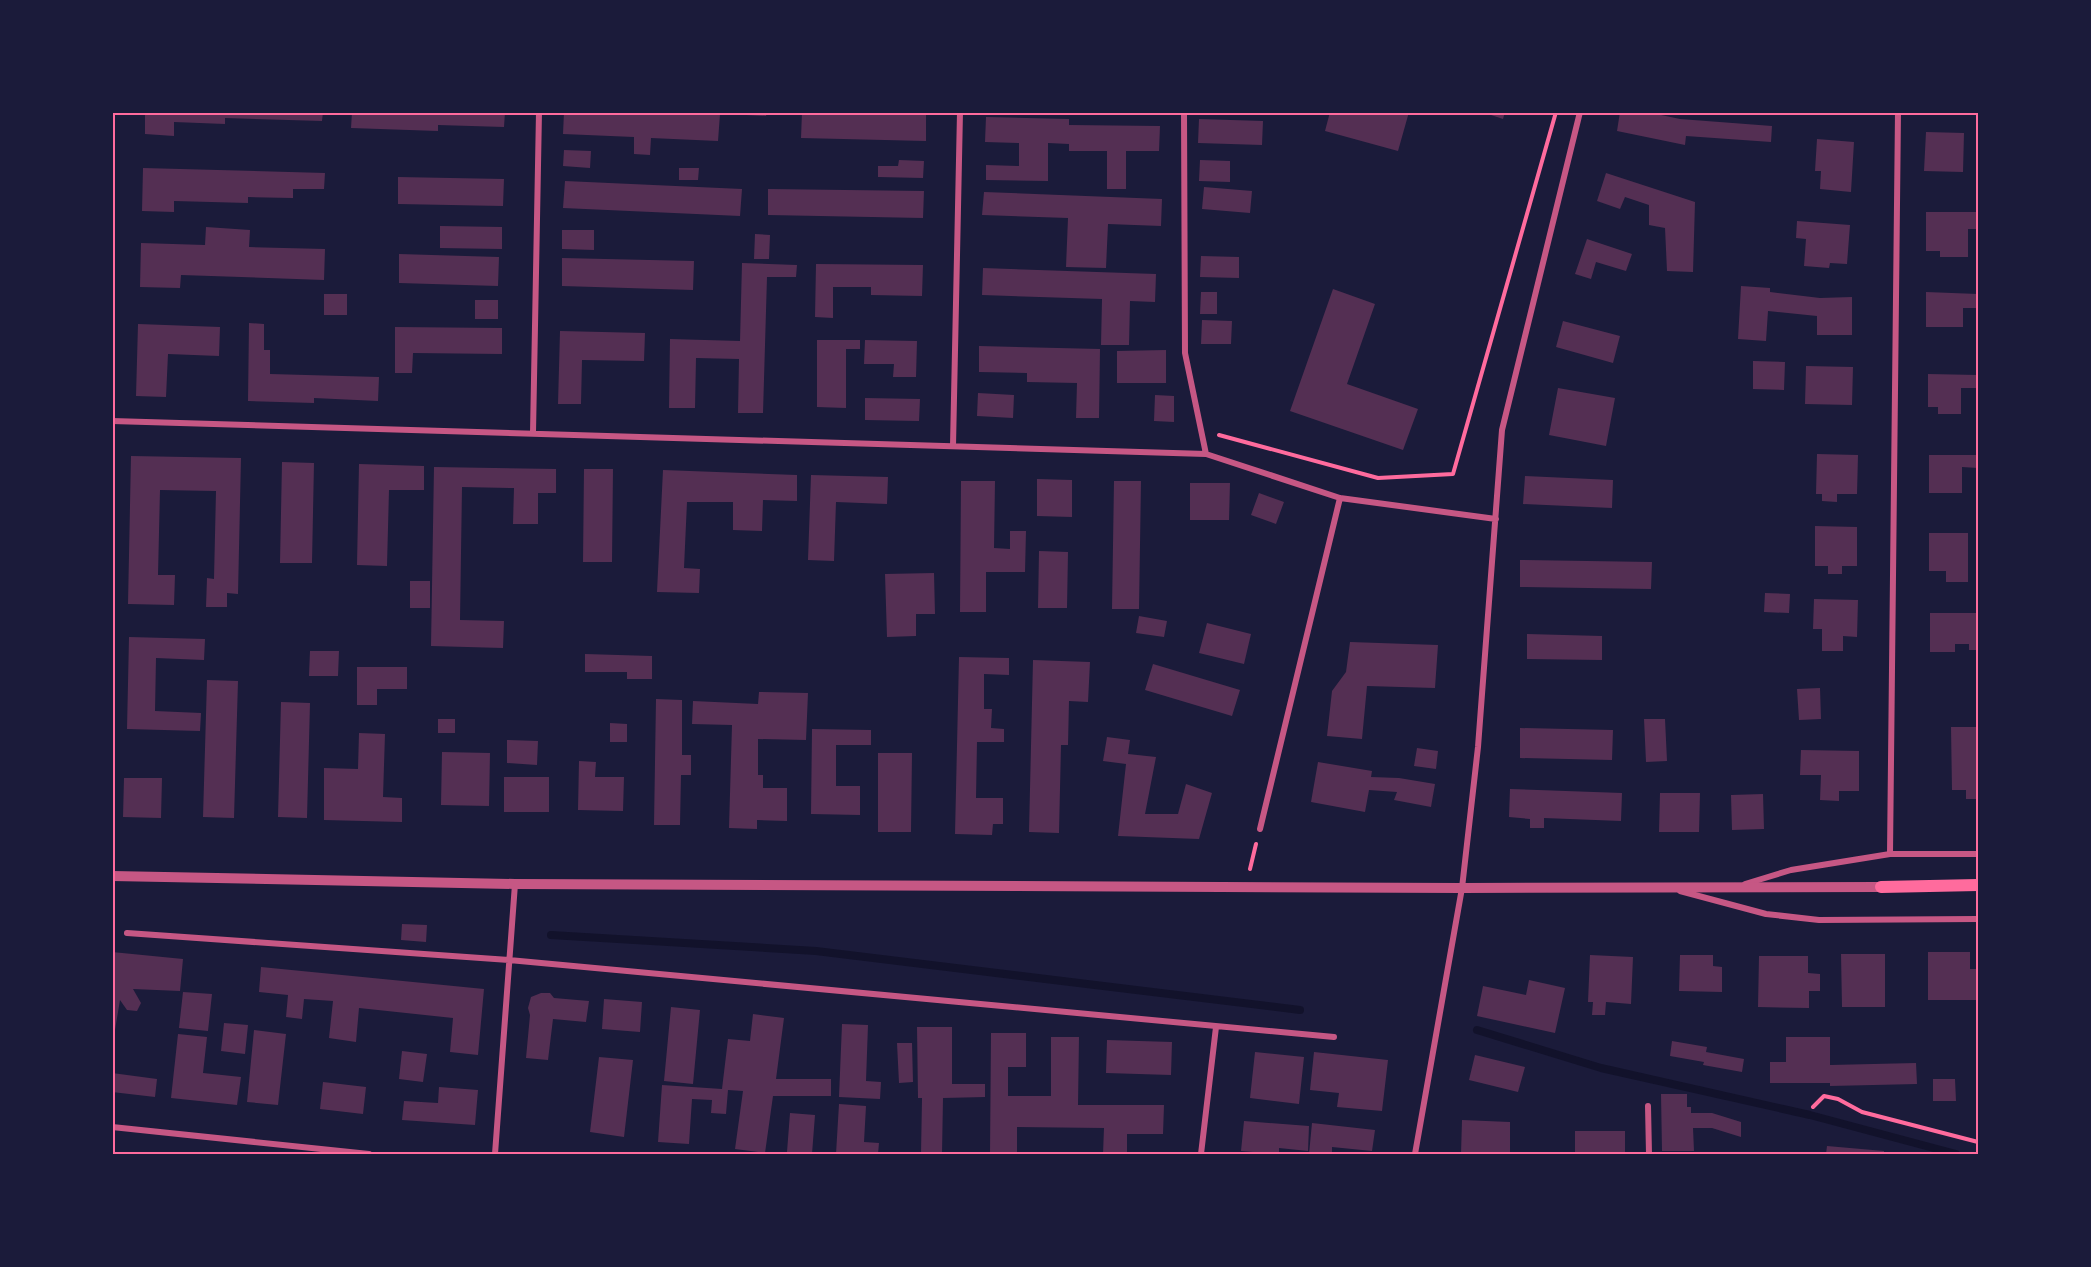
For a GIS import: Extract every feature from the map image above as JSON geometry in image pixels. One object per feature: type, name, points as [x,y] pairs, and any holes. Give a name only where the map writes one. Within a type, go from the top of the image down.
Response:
[{"type":"main road","points":[[1881,886],[1978,885]]},
{"type":"street","points":[[533,433],[539,112]]},
{"type":"street","points":[[953,446],[960,112]]},
{"type":"street","points":[[1184,112],[1185,353],[1206,454]]},
{"type":"street","points":[[1415,1155],[1462,888],[1478,747],[1502,430],[1580,112]]},
{"type":"street","points":[[1890,854],[1898,112]]},
{"type":"street","points":[[112,421],[1206,454],[1340,498],[1496,519]]},
{"type":"street","points":[[1260,829],[1340,498]]},
{"type":"street","points":[[1738,886],[1791,870],[1890,854],[1978,854]]},
{"type":"street","points":[[112,876],[514,884],[1462,888],[1881,886]]},
{"type":"street","points":[[495,1155],[514,884]]},
{"type":"street","points":[[1668,887],[1766,914],[1819,920],[1978,919]]},
{"type":"street","points":[[128,933],[509,960],[1334,1037]]},
{"type":"street","points":[[1201,1155],[1216,1027]]},
{"type":"street","points":[[1648,1106],[1649,1155]]},
{"type":"street","points":[[112,1127],[369,1155]]},
{"type":"path","points":[[1219,435],[1378,478],[1453,474],[1556,112]]},
{"type":"path","points":[[1246,887],[1260,829]]},
{"type":"path","points":[[1813,1107],[1824,1095],[1838,1099],[1862,1112],[1978,1142]]},
{"type":"building","points":[[145,112],[323,112],[322,121],[225,118],[225,124],[174,122],[174,136],[145,134]]},
{"type":"building","points":[[352,112],[505,112],[504,127],[438,125],[438,131],[351,128]]},
{"type":"building","points":[[564,112],[720,114],[718,141],[651,138],[650,155],[634,154],[634,137],[563,134]]},
{"type":"building","points":[[746,112],[767,112],[766,116],[746,115]]},
{"type":"building","points":[[802,112],[926,113],[926,141],[801,138]]},
{"type":"building","points":[[1330,112],[1409,112],[1398,151],[1325,131]]},
{"type":"building","points":[[1482,112],[1505,112],[1503,119]]},
{"type":"building","points":[[1620,112],[1647,112],[1680,119],[1772,126],[1771,142],[1686,136],[1685,145],[1617,131]]},
{"type":"building","points":[[986,117],[1069,119],[1069,125],[1160,126],[1159,151],[1126,151],[1126,189],[1107,189],[1107,151],[1069,151],[1069,144],[1048,143],[1048,181],[986,180],[986,165],[1019,166],[1019,143],[985,142]]},
{"type":"building","points":[[1199,119],[1263,121],[1262,145],[1198,143]]},
{"type":"building","points":[[1926,132],[1964,133],[1963,172],[1924,171]]},
{"type":"building","points":[[1817,139],[1854,142],[1851,192],[1820,189],[1821,171],[1815,171]]},
{"type":"building","points":[[564,150],[591,151],[590,168],[563,166]]},
{"type":"building","points":[[899,160],[924,161],[923,178],[878,177],[878,166],[898,166]]},
{"type":"building","points":[[1200,160],[1230,161],[1230,182],[1199,181]]},
{"type":"building","points":[[143,168],[325,173],[324,189],[293,189],[293,198],[248,197],[248,203],[174,201],[174,212],[142,211]]},
{"type":"building","points":[[679,168],[699,168],[698,180],[679,180]]},
{"type":"building","points":[[1606,173],[1695,202],[1693,272],[1667,271],[1665,228],[1649,225],[1649,205],[1625,197],[1620,209],[1597,201]]},
{"type":"building","points":[[398,177],[504,179],[503,206],[398,204]]},
{"type":"building","points":[[565,181],[742,189],[740,216],[563,208]]},
{"type":"building","points":[[1204,187],[1252,191],[1250,213],[1202,209]]},
{"type":"building","points":[[768,189],[924,191],[923,218],[768,215]]},
{"type":"building","points":[[984,192],[1162,199],[1161,226],[1108,224],[1106,268],[1066,267],[1068,218],[982,215]]},
{"type":"building","points":[[1926,212],[1978,212],[1978,229],[1968,229],[1968,257],[1940,257],[1940,251],[1926,251]]},
{"type":"building","points":[[1797,221],[1850,225],[1847,264],[1830,263],[1829,268],[1804,266],[1806,239],[1796,238]]},
{"type":"building","points":[[440,226],[502,227],[502,249],[440,248]]},
{"type":"building","points":[[206,227],[250,230],[249,247],[325,249],[324,280],[181,275],[180,288],[140,287],[141,243],[205,245]]},
{"type":"building","points":[[562,230],[594,230],[594,250],[562,249]]},
{"type":"building","points":[[755,234],[770,235],[769,259],[754,259]]},
{"type":"building","points":[[1587,239],[1632,254],[1626,271],[1596,262],[1591,279],[1575,274]]},
{"type":"building","points":[[399,254],[499,257],[498,286],[399,283]]},
{"type":"building","points":[[1201,256],[1239,257],[1239,278],[1200,277]]},
{"type":"building","points":[[562,258],[694,261],[693,290],[562,286]]},
{"type":"building","points":[[742,263],[797,265],[796,277],[767,277],[763,413],[738,413],[739,359],[696,358],[695,408],[669,408],[670,339],[740,341]]},
{"type":"building","points":[[816,264],[923,265],[922,296],[871,295],[871,287],[833,287],[833,318],[815,317]]},
{"type":"building","points":[[983,268],[1156,274],[1155,302],[1130,301],[1129,345],[1101,345],[1102,299],[982,295]]},
{"type":"building","points":[[1741,286],[1770,288],[1770,292],[1820,298],[1852,297],[1852,335],[1817,335],[1817,316],[1768,311],[1766,341],[1738,339]]},
{"type":"building","points":[[1333,289],[1375,304],[1347,384],[1418,409],[1403,450],[1290,411]]},
{"type":"building","points":[[1201,292],[1217,292],[1217,314],[1200,314]]},
{"type":"building","points":[[1926,292],[1978,294],[1978,308],[1963,308],[1963,327],[1926,327]]},
{"type":"building","points":[[324,294],[347,294],[347,315],[324,315]]},
{"type":"building","points":[[475,300],[498,300],[498,319],[475,319]]},
{"type":"building","points":[[1202,320],[1232,321],[1231,344],[1201,344]]},
{"type":"building","points":[[1563,321],[1620,336],[1613,363],[1556,347]]},
{"type":"building","points":[[249,323],[264,324],[264,350],[270,350],[270,374],[379,377],[378,401],[314,398],[314,403],[248,401]]},
{"type":"building","points":[[138,324],[220,327],[219,356],[168,354],[166,397],[136,396]]},
{"type":"building","points":[[395,327],[502,328],[502,354],[413,353],[412,373],[395,373]]},
{"type":"building","points":[[560,331],[645,333],[644,361],[582,360],[581,404],[558,404]]},
{"type":"building","points":[[817,340],[860,340],[860,349],[846,349],[846,408],[817,407]]},
{"type":"building","points":[[865,340],[917,341],[916,377],[893,377],[894,364],[864,364]]},
{"type":"building","points":[[979,346],[1100,349],[1099,418],[1076,418],[1077,383],[1027,382],[1027,373],[979,372]]},
{"type":"building","points":[[1166,350],[1166,383],[1117,383],[1117,351]]},
{"type":"building","points":[[1753,361],[1785,362],[1784,390],[1753,389]]},
{"type":"building","points":[[1806,366],[1853,367],[1852,405],[1805,404]]},
{"type":"building","points":[[1928,374],[1978,375],[1978,388],[1961,388],[1961,414],[1938,414],[1938,407],[1928,407]]},
{"type":"building","points":[[1558,388],[1615,398],[1606,446],[1549,435]]},
{"type":"building","points":[[978,393],[1014,395],[1013,418],[977,416]]},
{"type":"building","points":[[1155,395],[1174,396],[1174,422],[1154,421]]},
{"type":"building","points":[[865,398],[920,399],[919,421],[865,420]]},
{"type":"building","points":[[1817,454],[1858,455],[1857,494],[1837,494],[1837,502],[1822,501],[1822,494],[1816,494]]},
{"type":"building","points":[[1929,455],[1978,455],[1978,468],[1962,467],[1962,493],[1929,493]]},
{"type":"building","points":[[131,456],[241,458],[238,594],[227,593],[227,607],[206,607],[207,578],[214,579],[216,491],[160,490],[158,575],[175,575],[174,605],[128,604]]},
{"type":"building","points":[[282,462],[314,463],[312,563],[280,563]]},
{"type":"building","points":[[359,464],[424,466],[424,490],[389,490],[387,566],[357,565]]},
{"type":"building","points":[[434,467],[556,469],[556,493],[538,493],[538,524],[513,524],[514,488],[462,487],[460,620],[504,621],[503,648],[431,646]]},
{"type":"building","points":[[584,469],[613,469],[612,562],[583,562]]},
{"type":"building","points":[[663,470],[797,475],[797,501],[763,500],[762,531],[733,530],[733,502],[687,502],[684,568],[700,569],[699,593],[657,592]]},
{"type":"building","points":[[811,475],[888,477],[887,504],[836,502],[834,561],[808,560]]},
{"type":"building","points":[[1525,476],[1613,480],[1612,508],[1523,504]]},
{"type":"building","points":[[1037,479],[1072,480],[1072,517],[1037,516]]},
{"type":"building","points":[[961,481],[995,481],[994,548],[1010,549],[1010,531],[1026,531],[1025,572],[986,572],[986,612],[960,612]]},
{"type":"building","points":[[1114,481],[1141,481],[1139,609],[1112,609]]},
{"type":"building","points":[[1190,483],[1230,483],[1229,520],[1190,520]]},
{"type":"building","points":[[1259,493],[1284,502],[1276,524],[1251,515]]},
{"type":"building","points":[[1815,526],[1857,527],[1857,566],[1842,566],[1842,574],[1828,574],[1828,566],[1815,566]]},
{"type":"building","points":[[1929,533],[1968,533],[1968,582],[1946,582],[1946,571],[1929,571]]},
{"type":"building","points":[[1039,551],[1068,552],[1067,608],[1038,608]]},
{"type":"building","points":[[1520,560],[1652,562],[1651,589],[1520,587]]},
{"type":"building","points":[[934,573],[935,614],[916,614],[916,636],[887,637],[885,574]]},
{"type":"building","points":[[410,581],[430,581],[430,608],[410,608]]},
{"type":"building","points":[[1765,593],[1790,594],[1789,613],[1764,612]]},
{"type":"building","points":[[1814,599],[1858,600],[1857,637],[1843,636],[1843,651],[1822,651],[1822,629],[1813,629]]},
{"type":"building","points":[[1930,613],[1978,613],[1978,650],[1969,650],[1969,644],[1955,644],[1955,652],[1930,652]]},
{"type":"building","points":[[1139,616],[1167,621],[1164,637],[1136,633]]},
{"type":"building","points":[[1207,623],[1251,634],[1244,664],[1199,653]]},
{"type":"building","points":[[1527,634],[1602,636],[1602,660],[1527,659]]},
{"type":"building","points":[[129,637],[205,639],[204,660],[156,658],[155,711],[201,713],[200,731],[127,729]]},
{"type":"building","points":[[1350,642],[1438,645],[1435,688],[1367,686],[1362,739],[1327,736],[1332,691],[1346,672]]},
{"type":"building","points":[[310,651],[339,651],[338,676],[309,676]]},
{"type":"building","points":[[585,654],[652,656],[652,679],[627,679],[627,672],[585,672]]},
{"type":"building","points":[[959,657],[1009,658],[1009,675],[984,674],[984,709],[992,709],[991,728],[1004,729],[1004,742],[977,742],[976,798],[1003,798],[1003,824],[993,824],[992,835],[955,834]]},
{"type":"building","points":[[1033,660],[1090,662],[1088,702],[1069,701],[1068,745],[1061,745],[1059,833],[1029,832]]},
{"type":"building","points":[[1153,664],[1240,690],[1232,716],[1145,690]]},
{"type":"building","points":[[357,667],[407,667],[407,689],[377,689],[377,705],[357,705]]},
{"type":"building","points":[[207,680],[238,681],[234,818],[203,817]]},
{"type":"building","points":[[1820,688],[1821,719],[1799,720],[1797,689]]},
{"type":"building","points":[[759,692],[808,693],[806,740],[758,739],[758,775],[763,775],[763,788],[787,788],[787,821],[757,820],[757,829],[729,828],[732,725],[692,724],[693,701],[758,704]]},
{"type":"building","points":[[656,699],[682,700],[682,755],[691,755],[691,775],[681,775],[680,825],[654,825]]},
{"type":"building","points":[[281,702],[310,703],[307,818],[278,817]]},
{"type":"building","points":[[438,719],[455,719],[455,733],[438,733]]},
{"type":"building","points":[[1644,719],[1665,719],[1667,761],[1646,762]]},
{"type":"building","points":[[610,723],[627,724],[627,742],[610,742]]},
{"type":"building","points":[[1951,727],[1978,727],[1978,799],[1966,799],[1966,790],[1952,790]]},
{"type":"building","points":[[1520,728],[1613,730],[1612,760],[1520,758]]},
{"type":"building","points":[[812,729],[871,730],[871,745],[836,745],[836,786],[860,786],[860,815],[811,814]]},
{"type":"building","points":[[359,733],[385,734],[383,797],[402,798],[402,822],[324,820],[324,768],[358,769]]},
{"type":"building","points":[[1107,737],[1130,740],[1128,754],[1156,757],[1145,814],[1178,814],[1186,784],[1212,793],[1199,839],[1118,836],[1126,764],[1103,761]]},
{"type":"building","points":[[507,740],[538,741],[537,765],[507,763]]},
{"type":"building","points":[[1417,748],[1438,751],[1436,769],[1414,766]]},
{"type":"building","points":[[1801,750],[1859,751],[1859,791],[1839,791],[1839,801],[1820,800],[1821,775],[1800,775]]},
{"type":"building","points":[[442,752],[490,753],[489,806],[441,805]]},
{"type":"building","points":[[878,753],[912,753],[911,832],[878,832]]},
{"type":"building","points":[[579,761],[596,762],[595,777],[624,777],[623,811],[578,810]]},
{"type":"building","points":[[1318,762],[1372,771],[1371,777],[1399,778],[1435,784],[1431,807],[1394,800],[1397,792],[1369,790],[1365,812],[1311,802]]},
{"type":"building","points":[[504,777],[549,777],[549,812],[504,812]]},
{"type":"building","points":[[124,778],[162,778],[161,818],[123,817]]},
{"type":"building","points":[[1510,789],[1622,793],[1621,821],[1544,818],[1544,828],[1530,828],[1530,819],[1509,817]]},
{"type":"building","points":[[1660,793],[1700,793],[1699,832],[1659,832]]},
{"type":"building","points":[[1763,794],[1764,829],[1732,830],[1731,795]]},
{"type":"building","points":[[402,924],[427,925],[426,942],[401,940]]},
{"type":"building","points":[[112,952],[183,959],[180,991],[133,989],[141,1003],[137,1011],[127,1010],[120,1000],[114,1036]]},
{"type":"building","points":[[1928,952],[1970,952],[1970,969],[1978,969],[1978,1000],[1928,1000]]},
{"type":"building","points":[[1841,954],[1885,954],[1885,1007],[1842,1007]]},
{"type":"building","points":[[1590,955],[1633,957],[1631,1004],[1606,1002],[1605,1015],[1592,1015],[1593,1002],[1588,1002]]},
{"type":"building","points":[[1680,955],[1713,955],[1713,966],[1722,967],[1722,992],[1679,991]]},
{"type":"building","points":[[1759,956],[1808,956],[1808,973],[1820,974],[1820,991],[1809,991],[1809,1008],[1758,1007]]},
{"type":"building","points":[[261,967],[484,989],[478,1055],[450,1052],[453,1018],[359,1008],[356,1042],[329,1038],[333,1001],[304,999],[302,1019],[286,1017],[288,995],[259,992]]},
{"type":"building","points":[[1529,980],[1565,988],[1555,1033],[1477,1016],[1483,986],[1526,995]]},
{"type":"building","points":[[183,992],[212,994],[208,1031],[179,1028]]},
{"type":"building","points":[[541,993],[550,993],[554,998],[589,1001],[586,1022],[553,1019],[548,1060],[526,1058],[530,1015],[528,1008],[531,997]]},
{"type":"building","points":[[604,999],[642,1002],[640,1032],[602,1029]]},
{"type":"building","points":[[671,1007],[700,1010],[693,1084],[664,1081]]},
{"type":"building","points":[[753,1014],[784,1018],[776,1079],[831,1079],[831,1096],[773,1096],[765,1153],[735,1149],[743,1091],[728,1090],[726,1114],[711,1113],[712,1100],[692,1099],[689,1144],[658,1142],[662,1085],[722,1089],[728,1039],[750,1041]]},
{"type":"building","points":[[224,1023],[248,1025],[245,1054],[221,1051]]},
{"type":"building","points":[[842,1024],[868,1025],[866,1081],[881,1082],[880,1099],[839,1097]]},
{"type":"building","points":[[917,1027],[952,1027],[952,1084],[985,1084],[985,1097],[943,1098],[942,1154],[921,1154],[922,1098],[918,1098]]},
{"type":"building","points":[[254,1030],[286,1034],[278,1105],[247,1102]]},
{"type":"building","points":[[991,1033],[1026,1033],[1026,1067],[1008,1067],[1008,1096],[1051,1096],[1051,1037],[1079,1037],[1078,1105],[1164,1105],[1163,1134],[1127,1134],[1127,1154],[1103,1154],[1104,1128],[1017,1127],[1017,1154],[990,1154]]},
{"type":"building","points":[[178,1034],[207,1037],[203,1073],[241,1077],[237,1105],[171,1098]]},
{"type":"building","points":[[1786,1037],[1830,1037],[1830,1065],[1916,1063],[1917,1084],[1830,1086],[1830,1083],[1770,1083],[1770,1062],[1786,1062]]},
{"type":"building","points":[[1107,1040],[1172,1042],[1171,1075],[1106,1073]]},
{"type":"building","points":[[1672,1041],[1707,1047],[1706,1052],[1744,1059],[1742,1072],[1670,1056]]},
{"type":"building","points":[[897,1043],[912,1043],[913,1082],[899,1083]]},
{"type":"building","points":[[402,1051],[427,1054],[423,1082],[399,1079]]},
{"type":"building","points":[[1255,1052],[1304,1057],[1299,1104],[1250,1098]]},
{"type":"building","points":[[1314,1052],[1388,1060],[1382,1111],[1337,1107],[1339,1093],[1310,1090]]},
{"type":"building","points":[[1475,1055],[1525,1067],[1518,1092],[1469,1080]]},
{"type":"building","points":[[599,1057],[633,1060],[624,1137],[590,1132]]},
{"type":"building","points":[[112,1073],[157,1079],[155,1097],[112,1092]]},
{"type":"building","points":[[1933,1079],[1955,1079],[1956,1101],[1933,1101]]},
{"type":"building","points":[[323,1082],[366,1087],[363,1114],[320,1109]]},
{"type":"building","points":[[439,1087],[478,1090],[475,1125],[402,1120],[404,1101],[438,1103]]},
{"type":"building","points":[[1661,1094],[1687,1094],[1687,1107],[1691,1107],[1691,1113],[1712,1113],[1741,1122],[1741,1137],[1712,1128],[1693,1128],[1694,1151],[1662,1151]]},
{"type":"building","points":[[839,1104],[866,1106],[864,1142],[879,1143],[878,1154],[836,1154]]},
{"type":"building","points":[[790,1113],[815,1115],[812,1154],[787,1152]]},
{"type":"building","points":[[1462,1120],[1510,1122],[1510,1154],[1461,1154]]},
{"type":"building","points":[[1244,1121],[1309,1126],[1308,1151],[1279,1148],[1279,1154],[1241,1151]]},
{"type":"building","points":[[1312,1123],[1375,1130],[1372,1151],[1332,1147],[1332,1154],[1309,1154]]},
{"type":"building","points":[[1575,1131],[1625,1131],[1625,1154],[1575,1154]]},
{"type":"building","points":[[1827,1146],[1884,1151],[1884,1154],[1826,1154]]},
{"type":"waterway","points":[[551,935],[816,951],[1300,1010]]},
{"type":"waterway","points":[[1477,1030],[1601,1068],[1810,1115],[1956,1154]]}]
